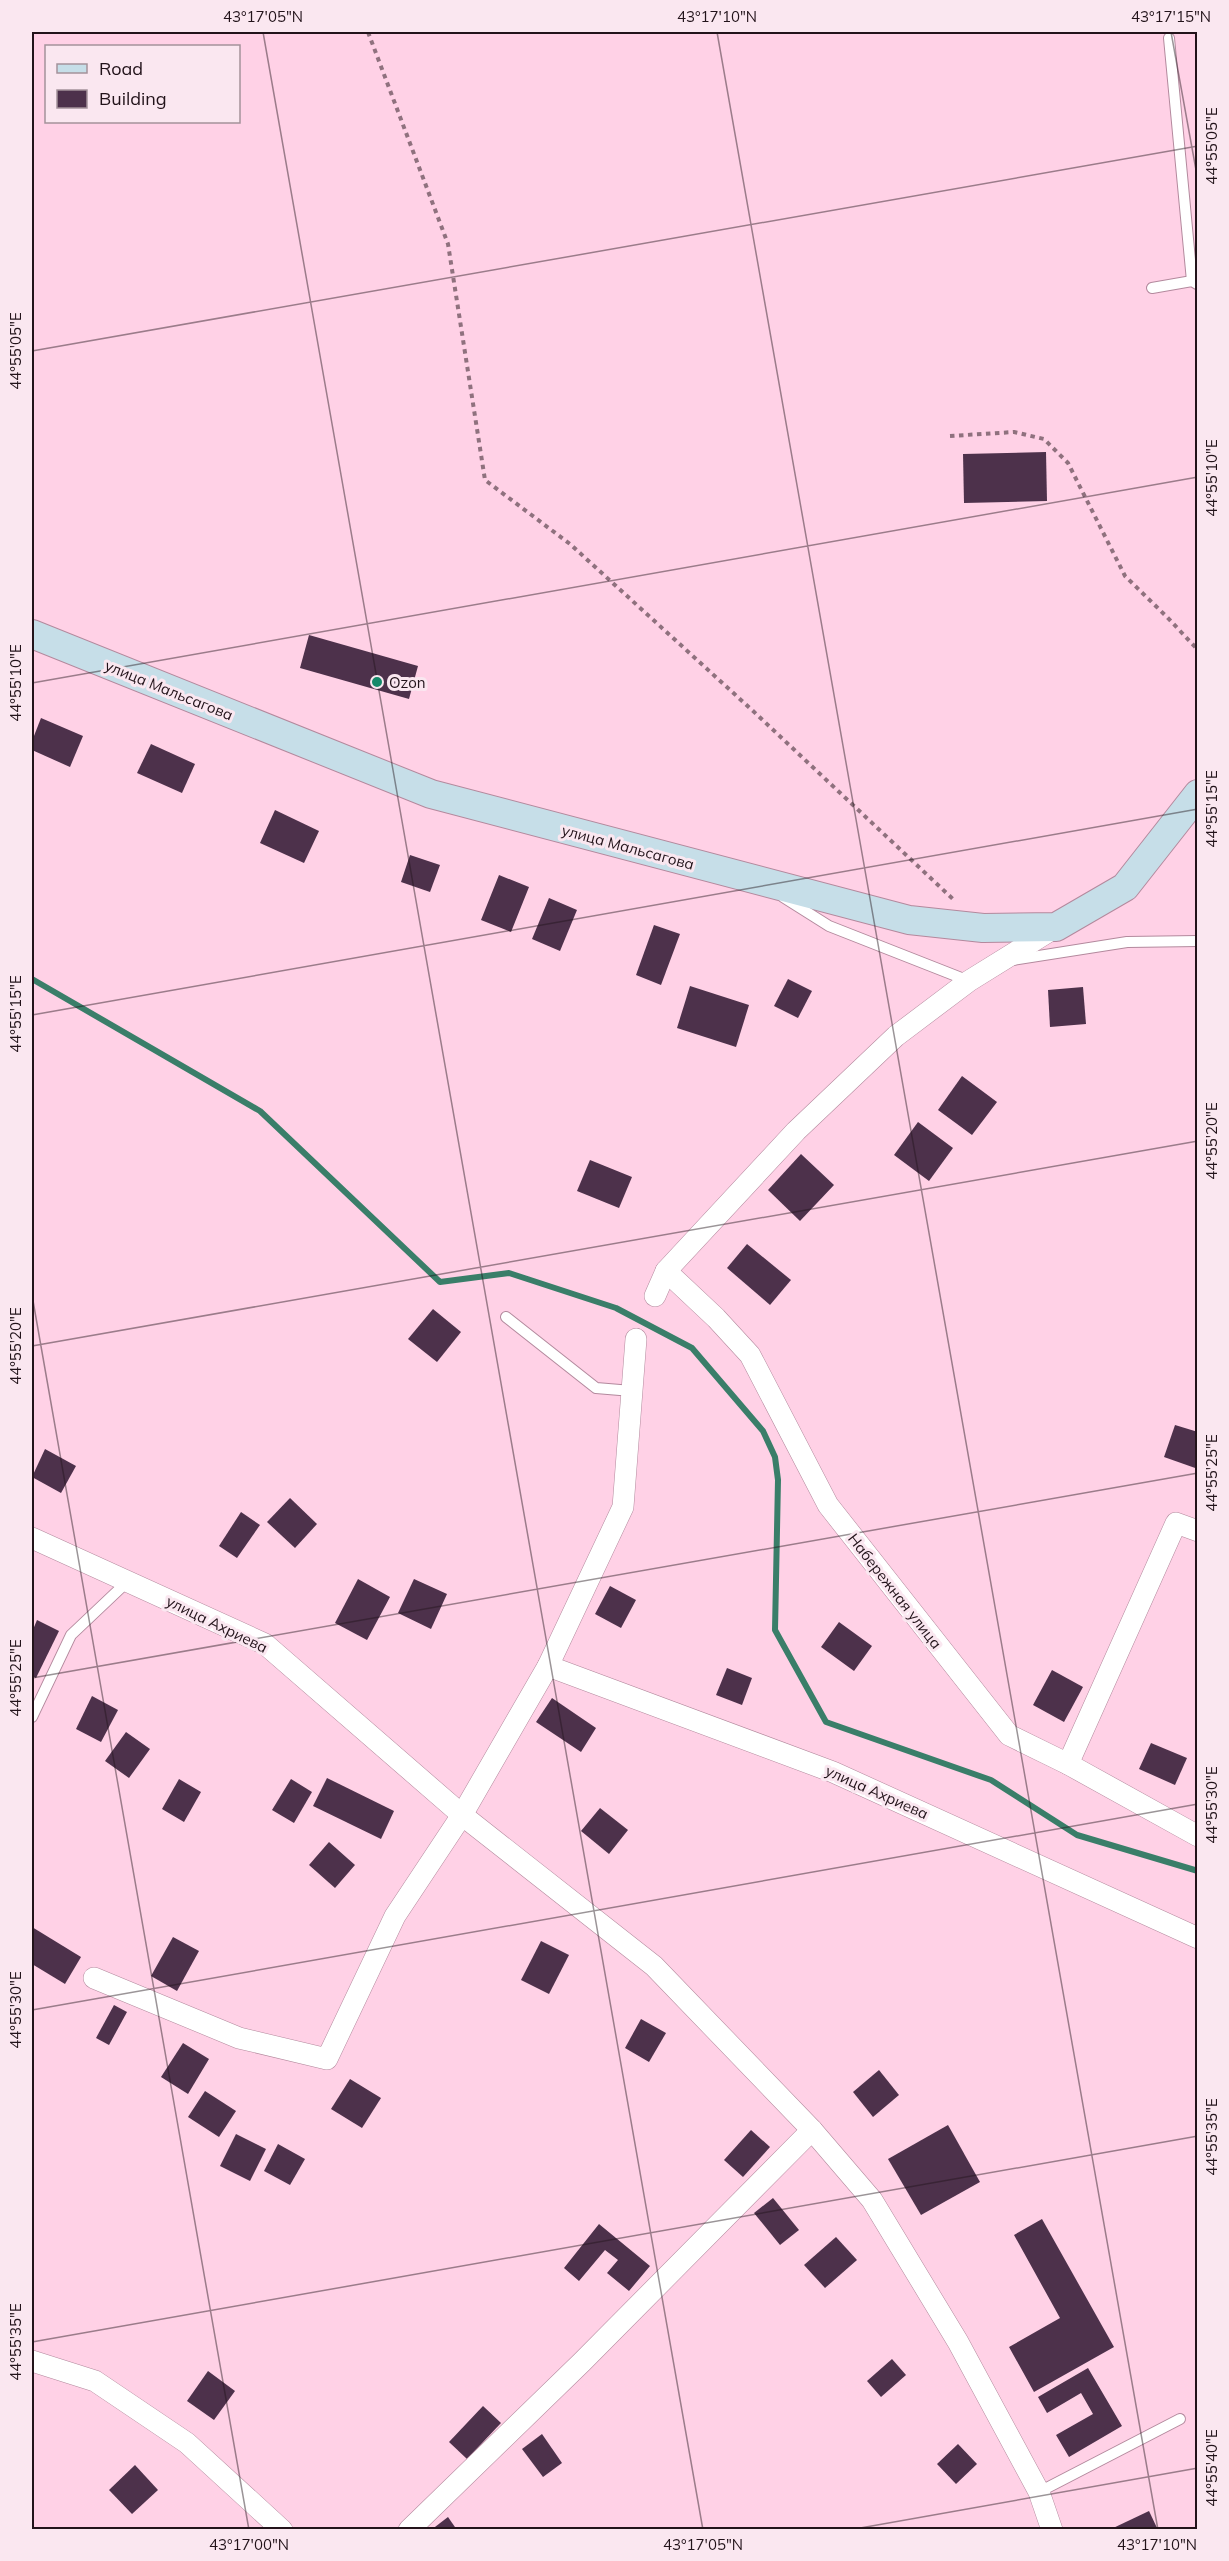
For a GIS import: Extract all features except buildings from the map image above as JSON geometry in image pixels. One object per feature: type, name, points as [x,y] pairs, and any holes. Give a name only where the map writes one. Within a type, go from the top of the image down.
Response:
[{"type":"street","name":"улица Мальсагова","points":[[32,634],[431,794],[909,920],[983,928],[1056,927],[1125,887],[1197,794]]},
{"type":"street","points":[[655,1296],[666,1271],[796,1131],[896,1036],[969,981],[1056,927]]},
{"type":"street","name":"Набережная улица","points":[[666,1271],[750,1354],[828,1505],[1009,1735],[1068,1764],[1197,1836]]},
{"type":"street","points":[[94,1978],[239,2038],[327,2059],[395,1916],[462,1815],[548,1666],[623,1508],[636,1339]]},
{"type":"street","points":[[1068,1764],[1176,1523],[1197,1531]]},
{"type":"street","name":"улица Ахриева","points":[[32,1538],[265,1644],[462,1815],[654,1966],[812,2130],[872,2200],[958,2342],[1039,2492],[1052,2529]]},
{"type":"street","name":"улица Ахриева","points":[[548,1666],[832,1772],[1197,1938]]},
{"type":"street","points":[[410,2529],[582,2362],[812,2130]]},
{"type":"street","points":[[32,2361],[95,2381],[150,2418],[187,2443],[281,2529]]},
{"type":"lane","points":[[1152,288],[1195,282],[1169,38]]},
{"type":"lane","points":[[757,881],[829,926],[969,981]]},
{"type":"lane","points":[[1001,961],[1127,942],[1197,941]]},
{"type":"lane","points":[[506,1317],[596,1388],[632,1391]]},
{"type":"lane","points":[[32,1717],[71,1635],[127,1582]]},
{"type":"lane","points":[[1039,2492],[1180,2419]]},
{"type":"path","points":[[368,32],[448,244],[485,480],[570,544],[752,710],[958,904]]},
{"type":"path","points":[[950,436],[1014,432],[1044,439],[1068,463],[1125,576],[1197,650]]},
{"type":"waterway","points":[[32,979],[260,1111],[440,1282],[509,1273],[616,1308],[692,1348],[763,1431],[775,1457],[778,1480],[775,1630],[826,1722],[991,1780],[1077,1835],[1198,1871]]},
{"type":"place","name":"Ozon","points":[[377,682]]}]
